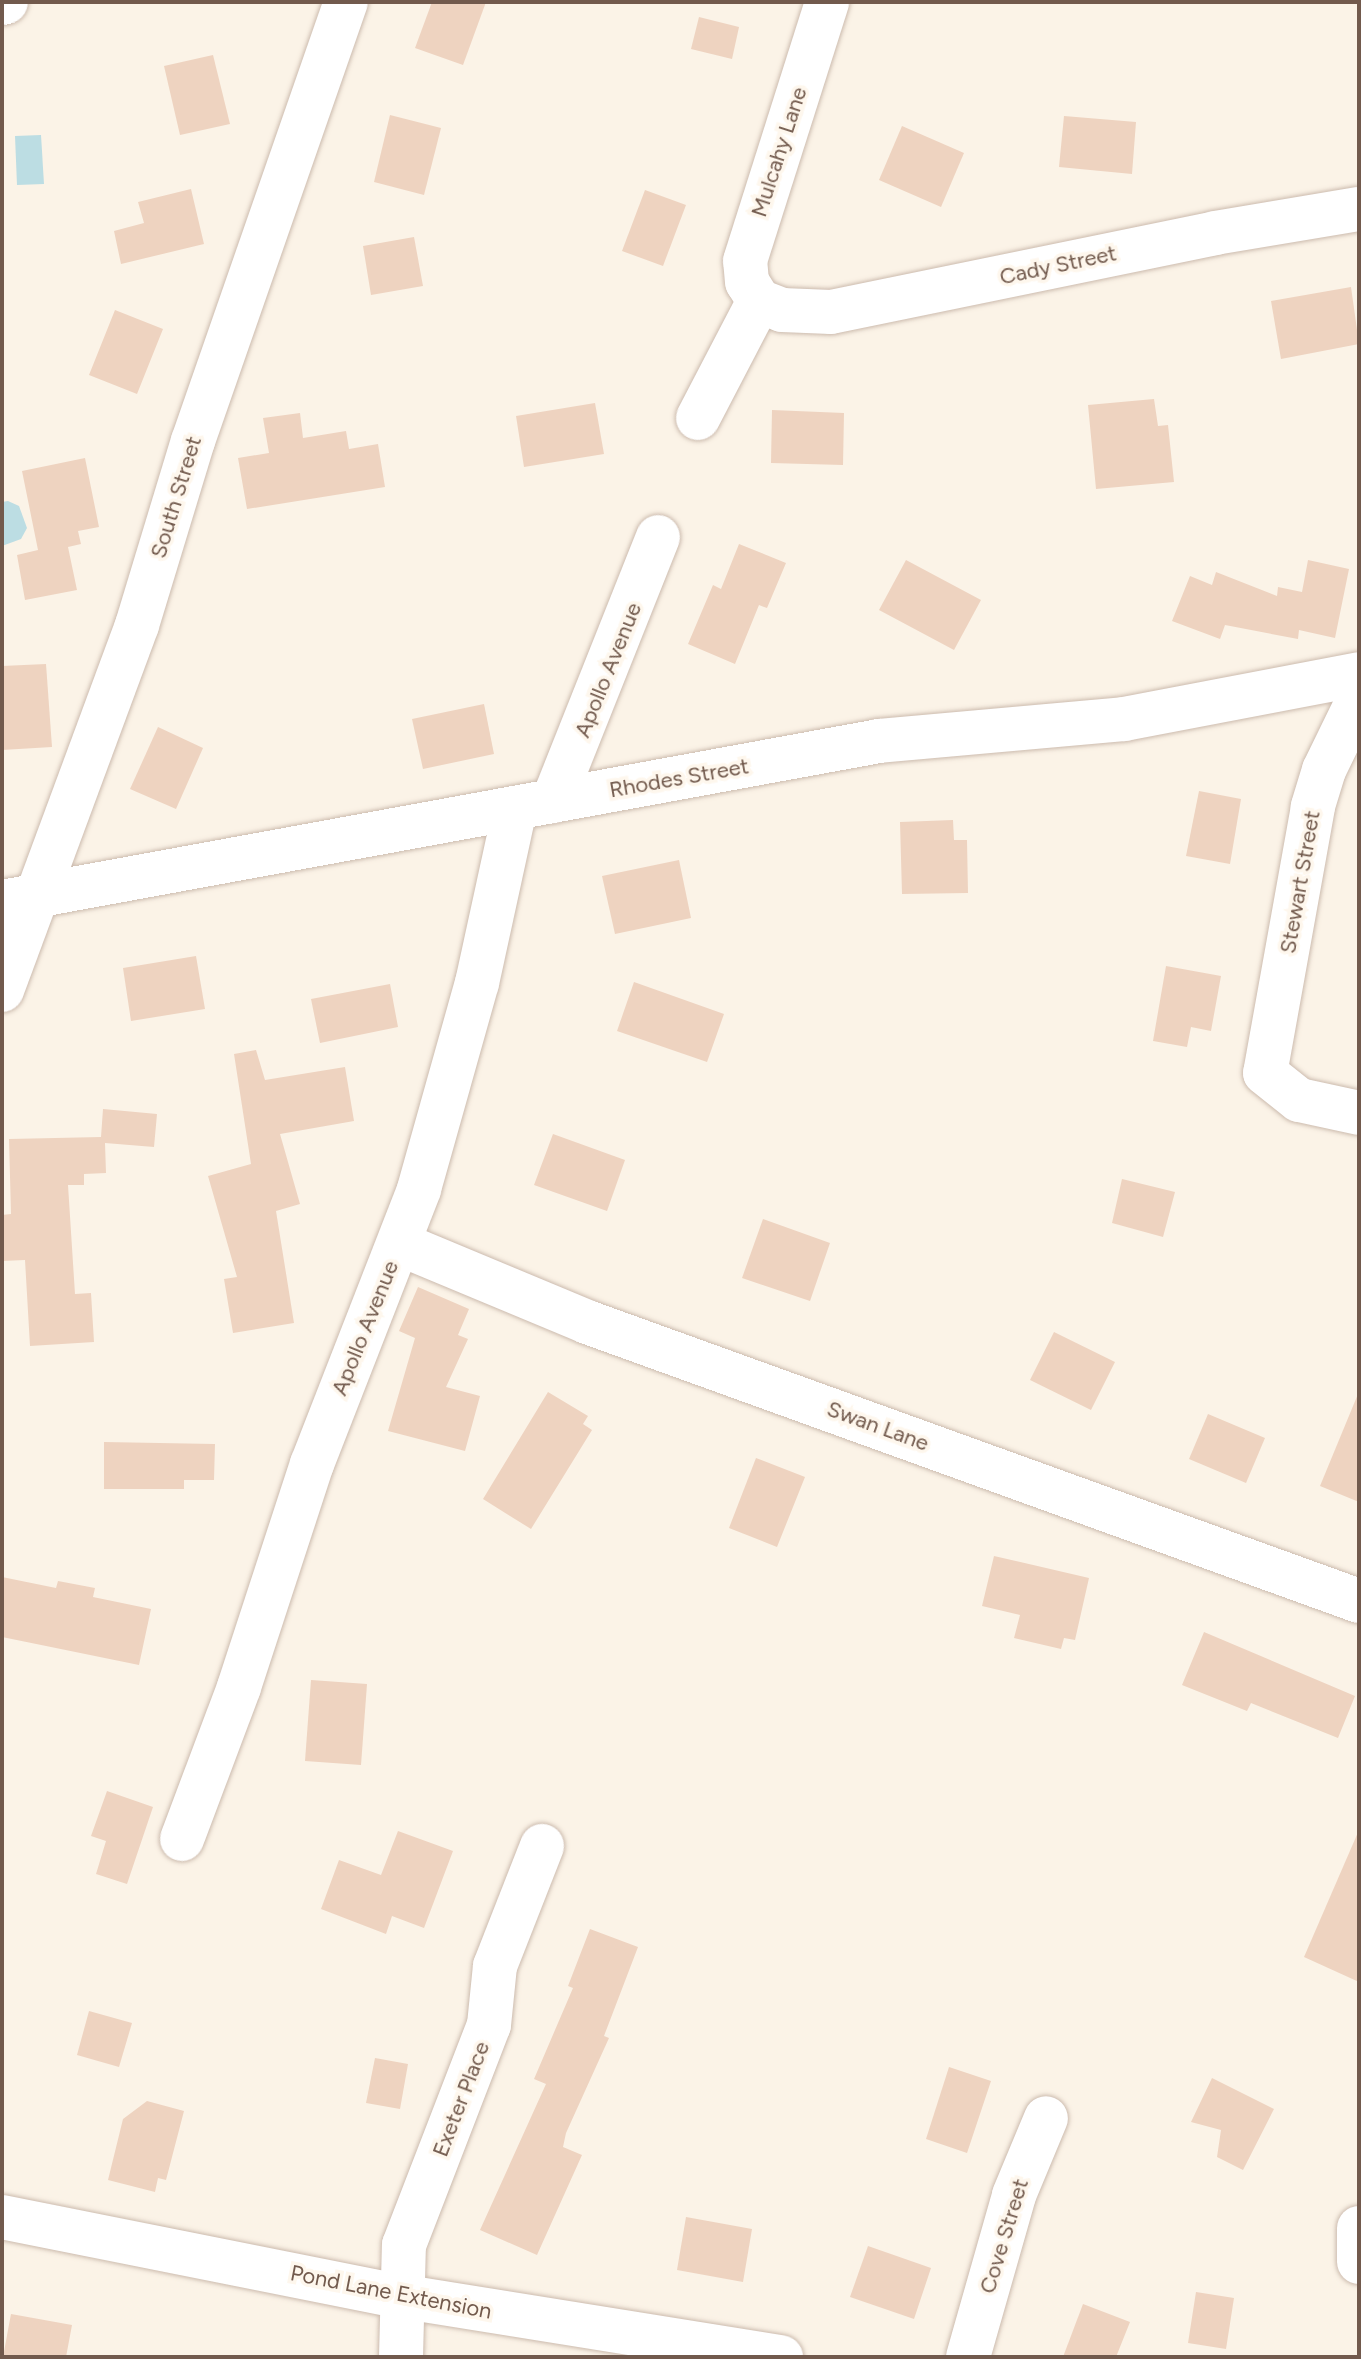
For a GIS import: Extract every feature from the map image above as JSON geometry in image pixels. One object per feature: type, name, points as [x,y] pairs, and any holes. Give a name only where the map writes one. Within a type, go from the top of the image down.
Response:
[{"type":"street","name":"South Street","points":[[2,990],[18,899],[137,625],[193,441],[346,2]]},
{"type":"street","name":"Mulcahy Lane","points":[[759,301],[747,282],[745,261],[827,2]]},
{"type":"street","name":"Cady Street","points":[[759,301],[782,310],[831,312],[1215,233],[1359,209]]},
{"type":"street","points":[[698,418],[759,301]]},
{"type":"street","name":"Apollo Avenue","points":[[182,1839],[239,1687],[312,1464],[400,1244],[534,804],[616,655],[658,537]]},
{"type":"street","name":"Rhodes Street","points":[[18,899],[879,741],[1124,719],[1359,674]]},
{"type":"street","name":"Stewart Street","points":[[1359,698],[1324,770],[1313,807],[1265,1073],[1299,1100],[1359,1113]]},
{"type":"street","name":"Swan Lane","points":[[400,1244],[587,1322],[1359,1601]]},
{"type":"street","name":"Exeter Place","points":[[401,2357],[399,2296],[404,2245],[481,2049],[495,2000],[495,1966],[501,1944],[542,1846]]},
{"type":"street","name":"Cove Street","points":[[968,2357],[1014,2195],[1046,2118]]},
{"type":"street","name":"Pond Lane Extension","points":[[2,2217],[399,2296],[781,2357]]},
{"type":"street","points":[[1359,2228],[1359,2262]]},
{"type":"water","points":[[41,135],[44,184],[17,185],[15,136]]},
{"type":"water","points":[[2,502],[19,506],[27,528],[21,539],[2,546]]},
{"type":"building","points":[[432,2],[486,2],[463,65],[415,48]]},
{"type":"building","points":[[699,17],[739,27],[732,59],[691,49]]},
{"type":"building","points":[[213,55],[230,124],[180,135],[164,66]]},
{"type":"building","points":[[390,115],[441,128],[424,195],[374,182]]},
{"type":"building","points":[[1064,116],[1136,122],[1132,174],[1059,167]]},
{"type":"building","points":[[902,126],[964,153],[941,207],[879,180]]},
{"type":"building","points":[[191,189],[204,244],[121,264],[114,231],[144,223],[138,202]]},
{"type":"building","points":[[645,190],[686,205],[663,266],[622,251]]},
{"type":"building","points":[[414,237],[423,286],[371,295],[363,246]]},
{"type":"building","points":[[1351,287],[1359,344],[1281,359],[1271,301]]},
{"type":"building","points":[[115,310],[163,329],[137,394],[89,375]]},
{"type":"building","points":[[1154,399],[1158,426],[1168,425],[1174,482],[1096,489],[1088,405]]},
{"type":"building","points":[[595,403],[604,454],[524,467],[516,416]]},
{"type":"building","points":[[772,410],[844,413],[843,465],[771,463]]},
{"type":"building","points":[[300,413],[303,438],[346,431],[349,449],[378,444],[385,487],[247,509],[238,458],[269,453],[263,418]]},
{"type":"building","points":[[85,458],[99,527],[78,531],[81,544],[68,547],[77,590],[25,600],[17,555],[38,550],[22,471]]},
{"type":"building","points":[[739,544],[786,563],[767,608],[759,605],[735,664],[688,644],[713,585],[721,589]]},
{"type":"building","points":[[906,560],[981,600],[954,650],[879,610]]},
{"type":"building","points":[[1308,560],[1349,569],[1335,638],[1299,630],[1298,639],[1225,625],[1220,639],[1172,621],[1190,576],[1212,585],[1216,572],[1277,596],[1278,587],[1302,592]]},
{"type":"building","points":[[46,664],[52,747],[2,750],[2,666]]},
{"type":"building","points":[[484,704],[494,754],[423,769],[412,719]]},
{"type":"building","points":[[158,727],[203,748],[176,809],[130,789]]},
{"type":"building","points":[[1199,791],[1241,799],[1230,864],[1186,856]]},
{"type":"building","points":[[953,820],[954,840],[967,840],[968,893],[902,894],[900,822]]},
{"type":"building","points":[[679,860],[691,918],[615,934],[602,876]]},
{"type":"building","points":[[196,956],[205,1009],[131,1021],[123,968]]},
{"type":"building","points":[[1166,966],[1221,976],[1211,1031],[1191,1027],[1187,1047],[1153,1041]]},
{"type":"building","points":[[634,982],[724,1014],[707,1062],[617,1031]]},
{"type":"building","points":[[390,984],[398,1027],[320,1043],[311,999]]},
{"type":"building","points":[[256,1050],[265,1080],[345,1067],[354,1121],[280,1134],[300,1204],[276,1211],[294,1323],[233,1333],[224,1279],[237,1277],[208,1176],[251,1164],[234,1054]]},
{"type":"building","points":[[103,1109],[157,1114],[154,1147],[105,1143],[106,1173],[84,1174],[84,1185],[68,1185],[75,1294],[91,1293],[94,1342],[30,1346],[25,1260],[2,1261],[2,1215],[11,1214],[9,1139],[101,1137]]},
{"type":"building","points":[[553,1134],[625,1160],[607,1211],[534,1185]]},
{"type":"building","points":[[1122,1179],[1175,1192],[1163,1237],[1112,1223]]},
{"type":"building","points":[[763,1219],[830,1243],[810,1301],[742,1278]]},
{"type":"building","points":[[418,1287],[469,1309],[458,1335],[468,1339],[446,1387],[480,1396],[465,1451],[388,1431],[415,1338],[399,1331]]},
{"type":"building","points":[[1054,1332],[1115,1362],[1091,1410],[1030,1380]]},
{"type":"building","points":[[548,1392],[588,1416],[583,1424],[592,1430],[531,1529],[483,1499]]},
{"type":"building","points":[[1359,1395],[1359,1502],[1320,1486]]},
{"type":"building","points":[[1208,1414],[1265,1438],[1246,1483],[1189,1459]]},
{"type":"building","points":[[104,1442],[215,1444],[214,1480],[184,1480],[184,1489],[104,1489]]},
{"type":"building","points":[[756,1458],[805,1477],[777,1547],[729,1528]]},
{"type":"building","points":[[994,1556],[1089,1578],[1075,1640],[1064,1638],[1061,1649],[1014,1638],[1020,1615],[982,1606]]},
{"type":"building","points":[[2,1577],[56,1588],[58,1581],[95,1588],[93,1597],[151,1609],[139,1665],[2,1637]]},
{"type":"building","points":[[1204,1632],[1355,1696],[1338,1738],[1251,1703],[1247,1711],[1182,1685]]},
{"type":"building","points":[[311,1680],[367,1684],[361,1765],[305,1761]]},
{"type":"building","points":[[107,1791],[153,1807],[127,1884],[96,1874],[106,1841],[91,1836]]},
{"type":"building","points":[[1359,1830],[1359,1982],[1304,1957]]},
{"type":"building","points":[[398,1831],[453,1851],[424,1928],[392,1916],[386,1934],[321,1909],[339,1860],[381,1875]]},
{"type":"building","points":[[590,1929],[638,1947],[604,2036],[609,2038],[566,2133],[563,2147],[582,2155],[537,2255],[480,2230],[546,2084],[534,2079],[573,1988],[568,1986]]},
{"type":"building","points":[[89,2011],[132,2023],[119,2067],[77,2055]]},
{"type":"building","points":[[375,2058],[408,2064],[400,2109],[366,2103]]},
{"type":"building","points":[[949,2067],[991,2081],[967,2153],[926,2139]]},
{"type":"building","points":[[1212,2078],[1274,2109],[1243,2170],[1217,2157],[1221,2130],[1191,2122]]},
{"type":"building","points":[[147,2101],[184,2111],[166,2180],[158,2178],[155,2192],[108,2180],[123,2119]]},
{"type":"building","points":[[686,2217],[752,2229],[743,2282],[677,2270]]},
{"type":"building","points":[[868,2246],[931,2268],[914,2319],[850,2297]]},
{"type":"building","points":[[1196,2292],[1234,2298],[1226,2349],[1188,2343]]},
{"type":"building","points":[[1083,2304],[1130,2322],[1116,2357],[1063,2357]]},
{"type":"building","points":[[11,2314],[72,2325],[66,2357],[3,2357]]}]
